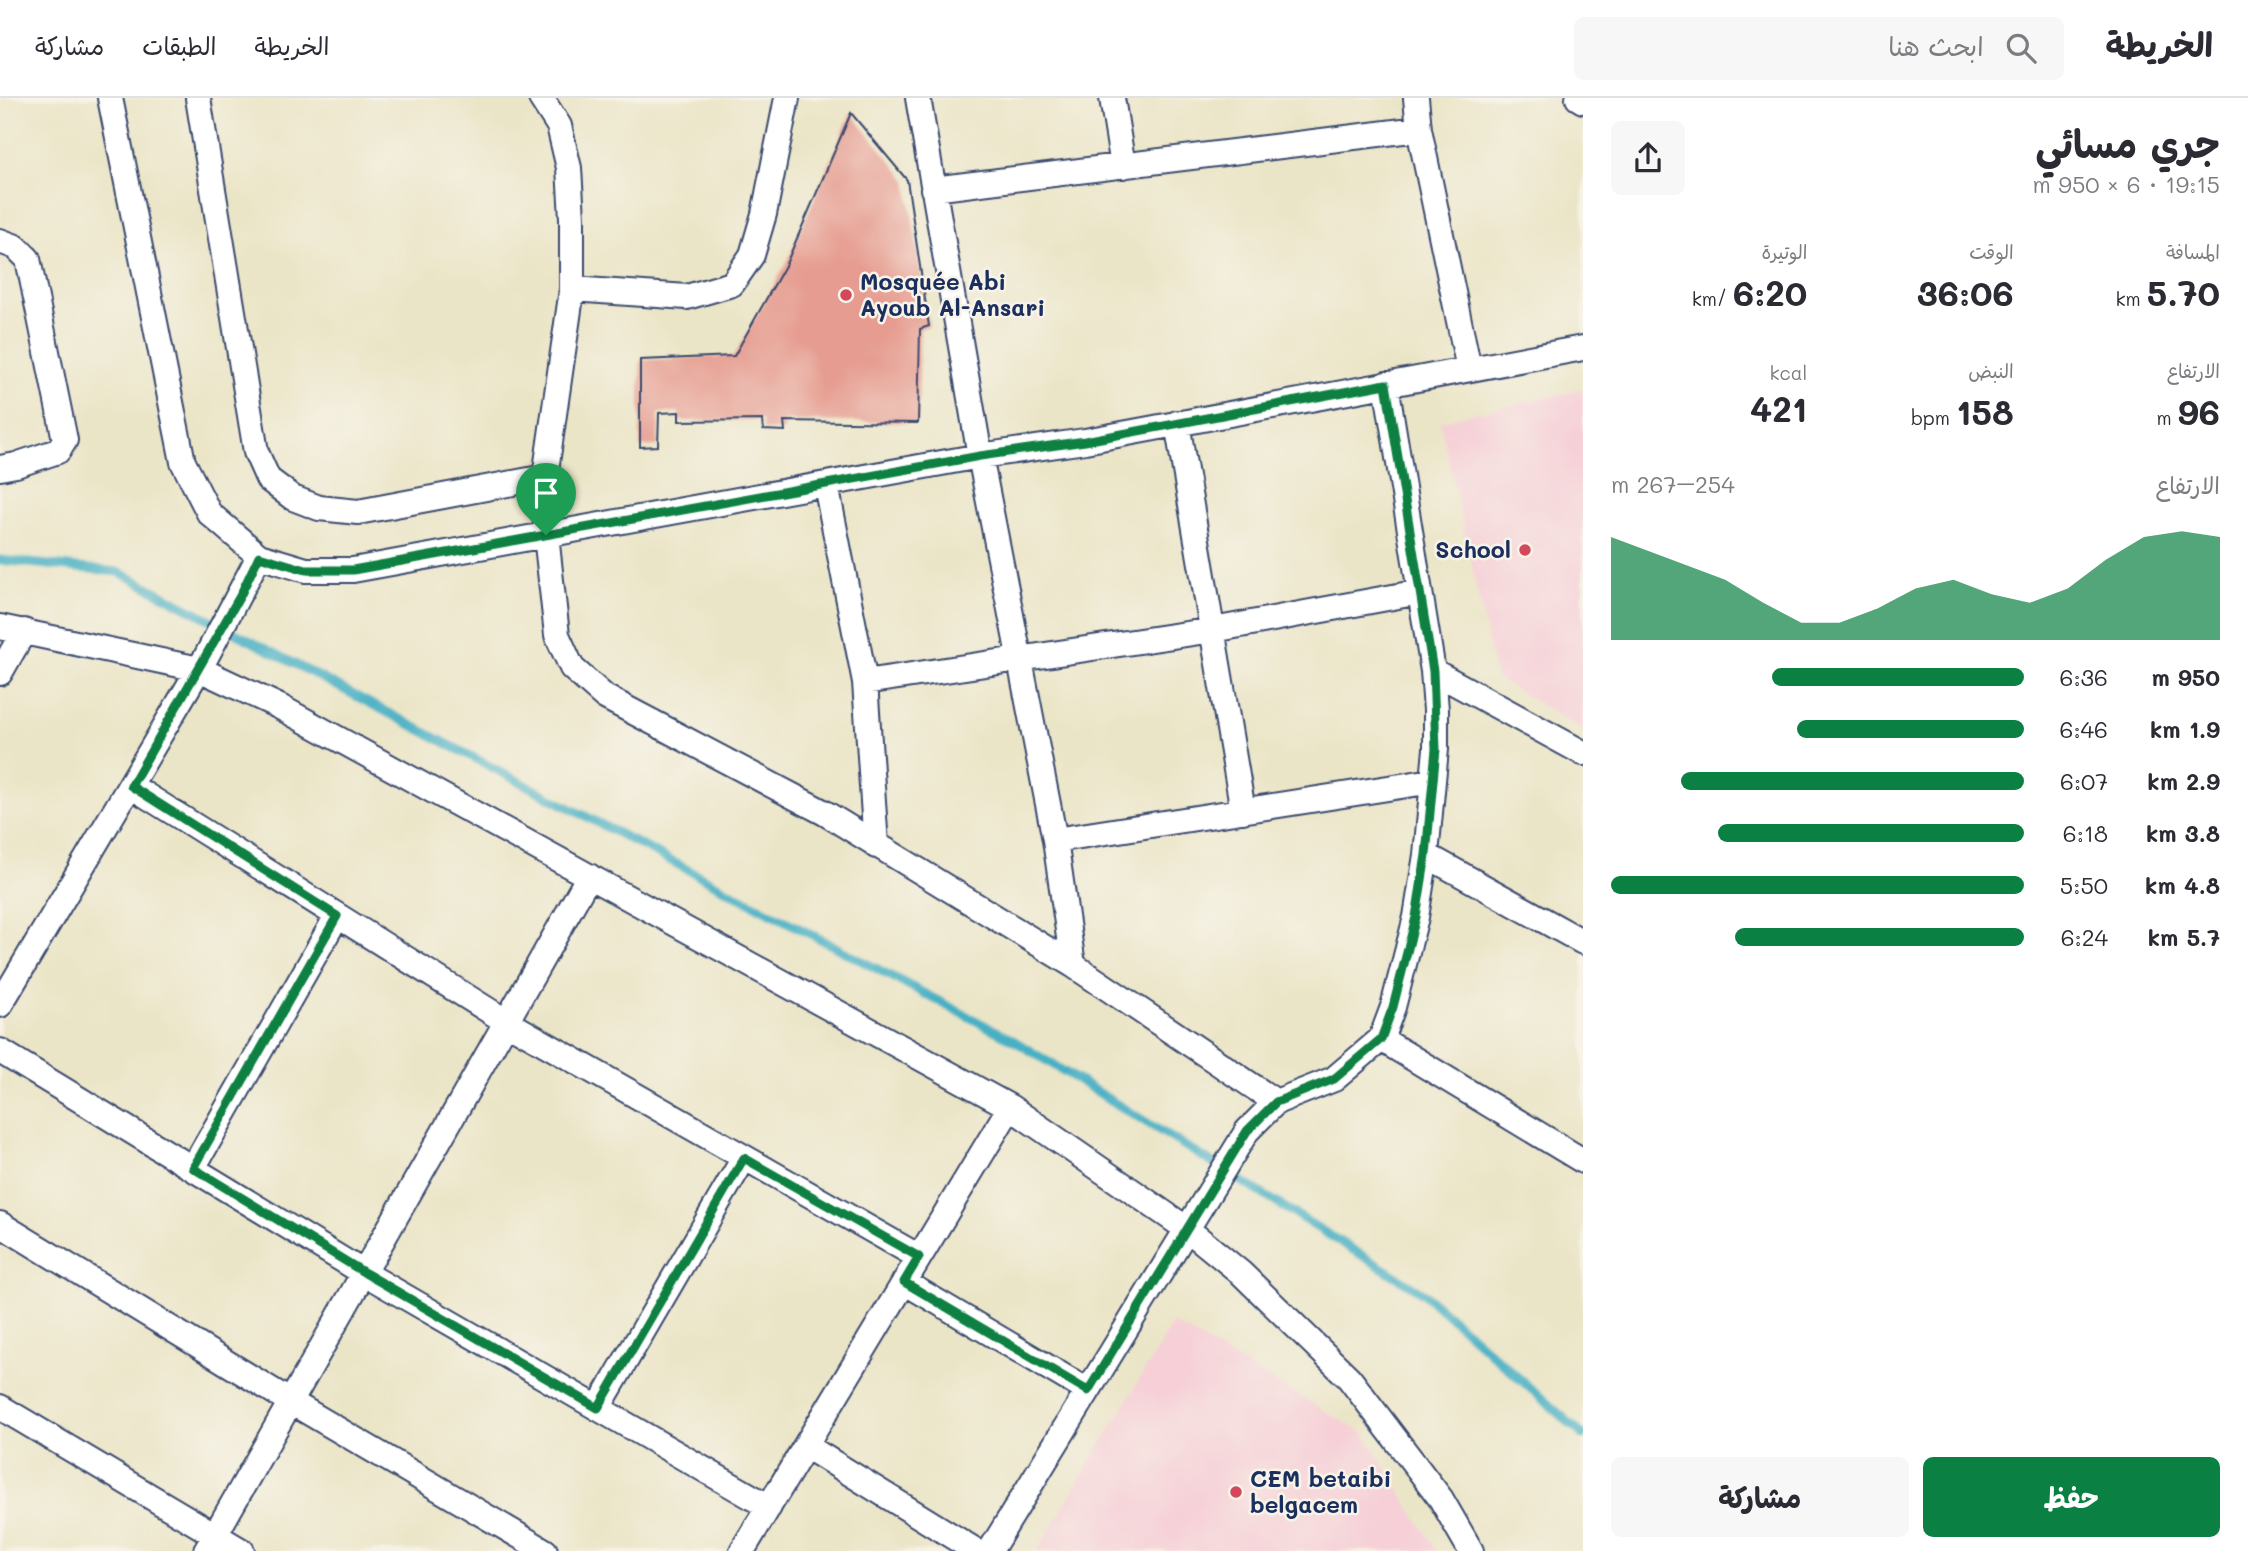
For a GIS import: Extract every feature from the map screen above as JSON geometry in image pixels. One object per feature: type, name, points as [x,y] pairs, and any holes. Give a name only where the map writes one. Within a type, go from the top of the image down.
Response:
[{"type":"street","points":[[110,98],[183,462],[209,513],[259,556],[306,570],[353,570],[980,456],[1085,441],[1583,348]]},
{"type":"street","points":[[198,98],[257,452],[268,479],[293,498],[319,508],[358,512],[545,477]]},
{"type":"street","points":[[541,98],[559,126],[569,168],[572,218],[572,289],[545,477],[546,535],[558,635],[572,668],[605,697],[825,813],[1073,965],[1276,1102]]},
{"type":"street","points":[[572,289],[687,297],[732,284],[752,255],[764,214],[787,98]]},
{"type":"street","points":[[918,98],[980,456],[1055,840],[1073,965]]},
{"type":"street","points":[[1112,98],[1123,166]]},
{"type":"street","points":[[1416,98],[1419,129],[1469,369]]},
{"type":"street","points":[[1578,98],[1583,101]]},
{"type":"street","points":[[933,189],[1419,129]]},
{"type":"street","points":[[0,242],[16,247],[28,259],[65,440],[58,451],[0,468]]},
{"type":"street","points":[[990,1551],[1247,1131],[1276,1102],[1334,1079],[1381,1039],[1393,1007],[1416,917],[1426,855],[1436,749],[1433,671],[1386,384]]},
{"type":"street","points":[[1177,424],[1243,811]]},
{"type":"street","points":[[825,485],[864,682],[876,846]]},
{"type":"street","points":[[0,1005],[202,663],[259,556]]},
{"type":"street","points":[[864,682],[1213,630],[1420,592]]},
{"type":"street","points":[[0,673],[12,629],[202,663],[1010,1107],[1187,1229],[1241,1273],[1349,1378],[1441,1499],[1471,1551]]},
{"type":"street","points":[[1433,671],[1583,754]]},
{"type":"street","points":[[1055,840],[1433,781]]},
{"type":"street","points":[[131,786],[507,1022],[919,1257]]},
{"type":"street","points":[[1426,855],[1583,942]]},
{"type":"street","points":[[210,1543],[589,876]]},
{"type":"street","points":[[193,1168],[337,916]]},
{"type":"street","points":[[1381,1039],[1583,1161]]},
{"type":"street","points":[[0,1051],[365,1273],[769,1507]]},
{"type":"street","points":[[743,1551],[1010,1107]]},
{"type":"street","points":[[598,1408],[744,1158]]},
{"type":"street","points":[[0,1224],[291,1402],[545,1551]]},
{"type":"street","points":[[904,1282],[1088,1391]]},
{"type":"street","points":[[0,1407],[210,1543],[242,1551]]},
{"type":"street","points":[[806,1446],[976,1551]]},
{"type":"shaded area","name":"School","points":[[1583,389],[1583,730],[1496,678],[1440,421]]},
{"type":"shaded area","name":"CEM betaibi belgacem","points":[[1173,1323],[1365,1434],[1437,1551],[1037,1551]]},
{"type":"building","name":"Mosquée Abi Ayoub Al-Ansari","points":[[851,113],[907,180],[929,326],[920,329],[918,423],[784,421],[785,431],[763,430],[762,420],[679,421],[679,412],[659,413],[658,446],[640,447],[640,360],[734,356],[786,264]]},
{"type":"waterway","points":[[0,560],[119,572],[1013,1040],[1423,1293],[1583,1435]]},
{"type":"place","name":"Mosquée Abi Ayoub Al-Ansari","points":[[846,295]]},
{"type":"place","name":"School","points":[[1525,550]]},
{"type":"place","name":"CEM betaibi belgacem","points":[[1236,1492]]},
{"type":"route","points":[[1386,384],[1433,671],[1436,710],[1436,749],[1426,855],[1416,917],[1393,1007],[1381,1039],[1334,1079],[1276,1102],[1247,1131],[1088,1391],[904,1282],[919,1257],[744,1158],[598,1408],[365,1273],[193,1168],[337,916],[131,786],[240,596],[259,556],[306,570],[353,570],[546,535],[980,456],[1085,441],[1386,384]]}]
